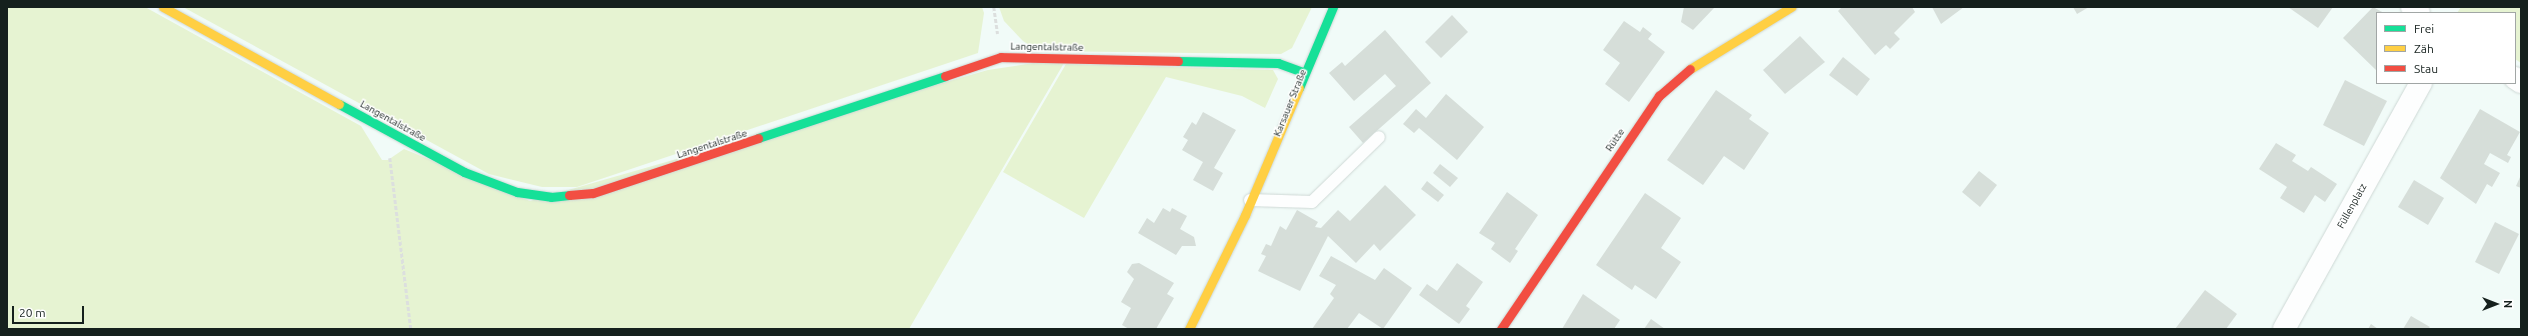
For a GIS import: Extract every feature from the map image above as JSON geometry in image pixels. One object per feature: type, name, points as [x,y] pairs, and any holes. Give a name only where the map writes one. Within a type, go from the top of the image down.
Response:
[{"type":"street","name":"Langentalstraße","points":[[162,7],[464,172],[516,192],[551,197],[593,193],[1001,58],[1278,63],[1303,72]]},
{"type":"street","name":"Karsauer Straße","points":[[1189,329],[1250,200],[1303,72],[1333,7]]},
{"type":"street","name":"Rütte","points":[[1501,329],[1659,96],[1699,61],[1791,7]]},
{"type":"street","name":"Füllenplatz","points":[[2284,329],[2420,84]]},
{"type":"lane","points":[[1250,200],[1312,202],[1379,137]]},
{"type":"path","points":[[390,156],[411,329]]},
{"type":"green space","points":[[7,7],[145,7],[361,126],[382,160],[388,160],[404,149],[530,201],[988,70],[1040,62],[1064,63],[909,329],[7,329]]},
{"type":"green space","points":[[183,7],[982,7],[984,13],[978,53],[577,187],[542,187],[489,174]]},
{"type":"green space","points":[[999,7],[1312,7],[1292,48],[1281,54],[1039,51],[1023,41],[1004,21]]},
{"type":"green space","points":[[2461,7],[2521,7],[2521,63],[2516,60],[2516,12],[2458,12]]},
{"type":"green space","points":[[1066,64],[1273,70],[1278,79],[1265,108],[1242,96],[1166,77],[1084,218],[1003,172]]},
{"type":"building","points":[[1684,7],[1715,7],[1693,30],[1681,22]]},
{"type":"building","points":[[1842,7],[1912,7],[1915,12],[1894,33],[1900,39],[1890,49],[1886,45],[1875,55],[1838,11]]},
{"type":"building","points":[[1932,7],[1964,7],[1941,24]]},
{"type":"building","points":[[2073,7],[2089,7],[2077,14]]},
{"type":"building","points":[[2288,7],[2333,7],[2318,28]]},
{"type":"building","points":[[2373,7],[2382,12],[2376,12],[2376,70],[2343,38]]},
{"type":"building","points":[[1452,15],[1468,32],[1441,58],[1425,42]]},
{"type":"building","points":[[1624,21],[1640,32],[1643,27],[1652,34],[1648,39],[1665,52],[1629,102],[1605,84],[1620,63],[1603,50]]},
{"type":"building","points":[[1385,30],[1431,83],[1363,143],[1349,127],[1396,86],[1385,74],[1354,101],[1329,73],[1342,62],[1345,66]]},
{"type":"building","points":[[1800,36],[1825,62],[1785,94],[1763,70]]},
{"type":"building","points":[[1843,57],[1870,79],[1857,96],[1829,75]]},
{"type":"building","points":[[2345,80],[2387,101],[2364,146],[2323,125]]},
{"type":"building","points":[[1716,90],[1752,115],[1749,119],[1769,133],[1744,170],[1724,156],[1703,185],[1667,160]]},
{"type":"building","points":[[1446,94],[1484,127],[1457,160],[1419,128],[1414,133],[1403,124],[1416,109],[1426,118]]},
{"type":"building","points":[[2480,109],[2520,132],[2507,155],[2511,157],[2508,163],[2490,153],[2484,164],[2500,173],[2492,187],[2487,184],[2476,204],[2440,178]]},
{"type":"building","points":[[1203,112],[1236,130],[1214,168],[1223,173],[1213,191],[1193,180],[1203,162],[1182,150],[1188,140],[1183,137],[1192,122],[1196,125]]},
{"type":"building","points":[[2276,143],[2296,155],[2292,161],[2308,171],[2311,167],[2337,184],[2325,202],[2315,195],[2304,213],[2280,198],[2287,187],[2259,169]]},
{"type":"building","points":[[1440,164],[1458,178],[1450,187],[1433,173]]},
{"type":"building","points":[[1979,171],[1997,185],[1980,207],[1962,192]]},
{"type":"building","points":[[2521,175],[2521,188],[2516,186]]},
{"type":"building","points":[[2414,180],[2444,198],[2428,225],[2398,207]]},
{"type":"building","points":[[1427,181],[1444,195],[1438,202],[1421,189]]},
{"type":"building","points":[[1385,185],[1416,215],[1380,251],[1374,244],[1356,263],[1328,236],[1300,291],[1258,271],[1266,256],[1261,254],[1266,244],[1271,246],[1280,226],[1286,230],[1297,210],[1318,222],[1315,227],[1321,228],[1338,210],[1350,221]]},
{"type":"building","points":[[1507,192],[1538,215],[1515,249],[1518,251],[1510,263],[1491,249],[1495,243],[1479,233]]},
{"type":"building","points":[[1645,193],[1681,218],[1661,248],[1681,262],[1656,299],[1635,285],[1632,290],[1596,265]]},
{"type":"building","points":[[1163,208],[1170,212],[1172,208],[1187,216],[1180,229],[1194,237],[1196,246],[1182,246],[1176,255],[1138,233],[1147,218],[1154,223]]},
{"type":"building","points":[[2495,222],[2519,234],[2499,274],[2475,262]]},
{"type":"building","points":[[1331,256],[1375,280],[1384,268],[1412,288],[1383,329],[1359,313],[1347,329],[1312,329],[1334,298],[1330,294],[1336,285],[1319,276]]},
{"type":"building","points":[[1139,263],[1174,283],[1167,294],[1174,298],[1156,329],[1129,329],[1122,325],[1131,308],[1121,302],[1134,279],[1127,272],[1132,264]]},
{"type":"building","points":[[1457,263],[1483,282],[1466,306],[1470,309],[1459,324],[1419,295],[1427,284],[1437,291]]},
{"type":"building","points":[[2205,290],[2237,314],[2226,329],[2175,329]]},
{"type":"building","points":[[1583,294],[1620,320],[1614,329],[1562,329]]},
{"type":"building","points":[[2411,316],[2430,327],[2428,329],[2403,329]]},
{"type":"building","points":[[1651,319],[1665,329],[1644,329]]},
{"type":"building","points":[[2371,324],[2378,329],[2368,329]]},
{"type":"traffic: fast","points":[[1299,88],[1333,7]]},
{"type":"traffic: fast","points":[[1178,61],[1278,63],[1303,72]]},
{"type":"traffic: fast","points":[[758,138],[945,76]]},
{"type":"traffic: fast","points":[[339,104],[464,172],[517,192],[551,197],[569,195]]},
{"type":"traffic: slow","points":[[163,7],[339,104]]},
{"type":"traffic: slow","points":[[1690,69],[1791,7]]},
{"type":"traffic: slow","points":[[1189,329],[1245,215],[1299,88]]},
{"type":"traffic: jam","points":[[945,76],[1001,57],[1178,61]]},
{"type":"traffic: jam","points":[[1501,329],[1659,96],[1690,69]]},
{"type":"traffic: jam","points":[[569,195],[593,193],[758,138]]}]
